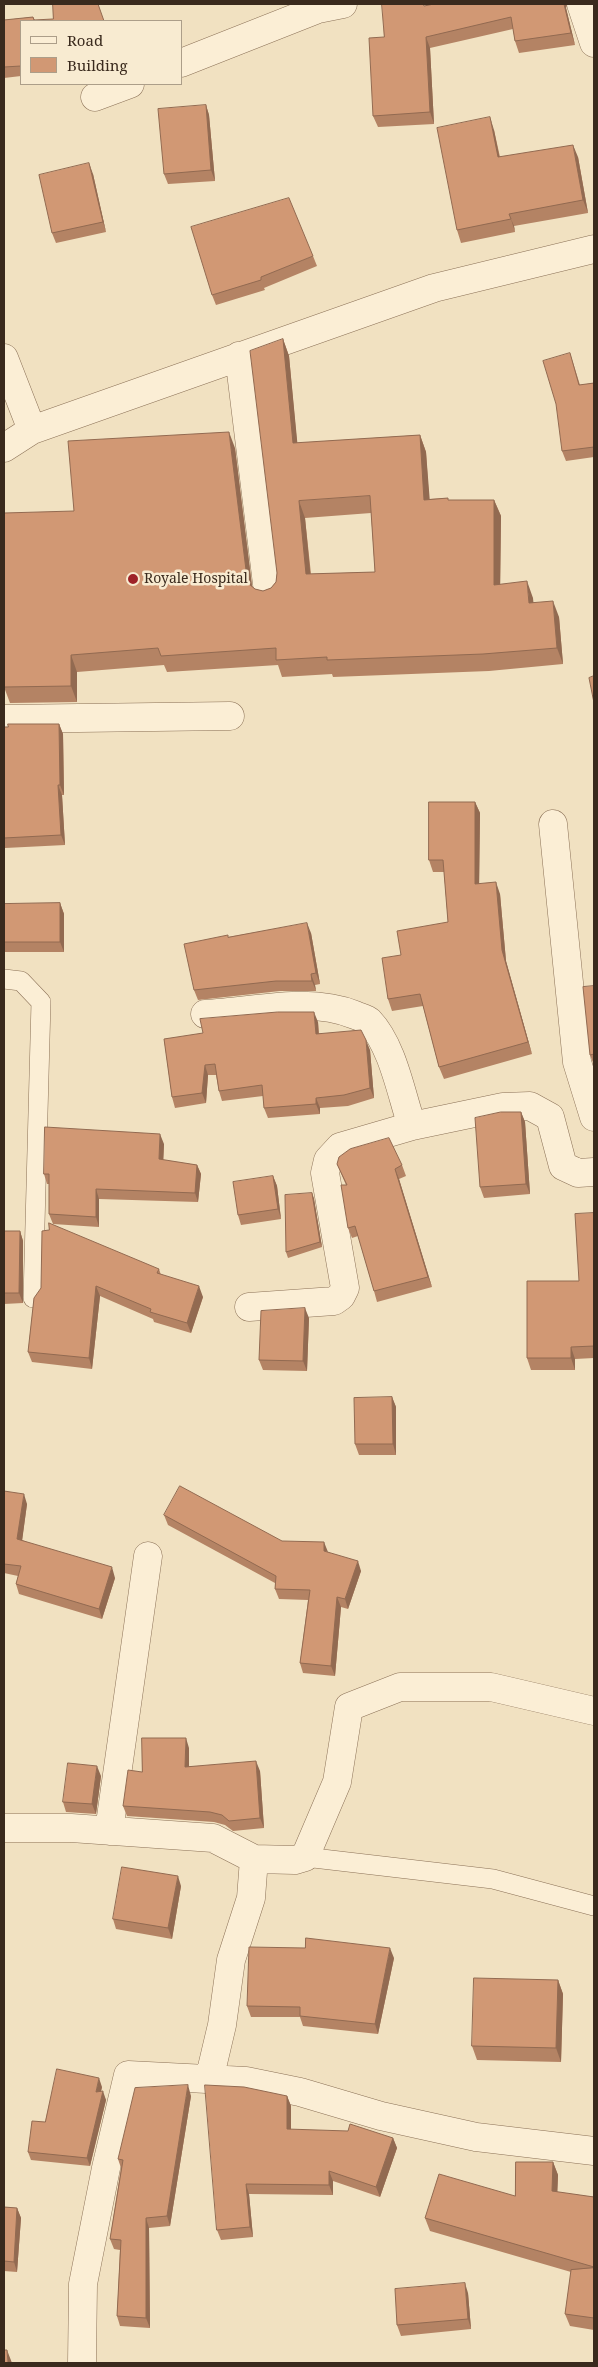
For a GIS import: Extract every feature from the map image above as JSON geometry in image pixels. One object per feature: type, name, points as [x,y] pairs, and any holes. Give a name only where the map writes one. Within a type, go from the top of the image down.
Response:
[{"type":"street","points":[[182,64],[318,9],[343,4]]},
{"type":"street","points":[[581,4],[594,44]]},
{"type":"street","points":[[96,97],[127,85]]},
{"type":"street","points":[[4,448],[32,430],[434,288],[594,249]]},
{"type":"street","points":[[240,356],[268,592]]},
{"type":"street","points":[[4,358],[32,430]]},
{"type":"street","points":[[4,719],[230,716]]},
{"type":"street","points":[[553,824],[577,1062],[594,1117]]},
{"type":"street","points":[[205,1014],[239,1013],[300,1006],[336,1007],[368,1020],[388,1051],[412,1126]]},
{"type":"street","points":[[249,1307],[334,1302],[341,1296],[344,1288],[326,1174],[328,1160],[340,1147],[412,1126],[503,1107],[530,1106],[550,1117],[563,1166],[578,1173],[594,1172]]},
{"type":"street","points":[[109,1831],[148,1556]]},
{"type":"street","points":[[4,1828],[109,1831],[213,1838],[254,1859],[295,1860],[305,1857],[337,1782],[349,1707],[400,1688],[491,1686],[594,1710]]},
{"type":"street","points":[[209,2080],[222,2025],[231,1960],[251,1898],[254,1859]]},
{"type":"street","points":[[82,2363],[83,2284],[106,2168],[128,2075],[246,2081],[300,2092],[381,2116],[476,2137],[594,2151]]},
{"type":"lane","points":[[4,980],[21,981],[41,1002],[33,1298]]},
{"type":"lane","points":[[305,1857],[494,1879],[594,1906]]},
{"type":"building","points":[[53,4],[98,4],[104,20],[34,20],[53,19]]},
{"type":"building","points":[[382,4],[423,4],[424,6],[434,4],[564,4],[571,33],[515,41],[511,17],[426,37],[430,112],[373,116],[369,38],[384,37]]},
{"type":"building","points":[[33,17],[34,20],[20,20],[20,66],[4,67],[4,20]]},
{"type":"building","points":[[206,105],[211,170],[164,174],[158,109]]},
{"type":"building","points":[[490,117],[498,157],[573,145],[583,200],[509,214],[511,219],[457,230],[437,128]]},
{"type":"building","points":[[89,163],[103,222],[52,233],[39,175]]},
{"type":"building","points":[[289,198],[313,256],[261,277],[261,280],[212,295],[191,227]]},
{"type":"building","points":[[283,339],[293,443],[420,435],[424,500],[448,498],[448,500],[494,500],[494,585],[527,581],[529,603],[553,601],[557,648],[483,654],[327,660],[327,657],[276,660],[276,648],[161,656],[158,648],[71,655],[71,686],[4,687],[4,513],[74,511],[68,441],[229,432],[247,578],[249,584],[255,589],[263,591],[271,588],[276,582],[277,573],[250,351]],"holes":[[[370,496],[375,572],[306,574],[299,501]]]},
{"type":"building","points":[[570,353],[579,385],[594,383],[594,447],[562,451],[556,404],[543,361]]},
{"type":"building","points":[[594,676],[594,703],[589,678]]},
{"type":"building","points":[[8,724],[59,724],[60,785],[58,785],[61,835],[4,838],[4,727],[8,727]]},
{"type":"building","points":[[429,802],[475,802],[475,884],[496,882],[502,950],[528,1042],[439,1067],[420,994],[388,999],[382,958],[401,955],[397,931],[448,922],[443,860],[429,860]]},
{"type":"building","points":[[60,903],[60,942],[4,942],[4,904]]},
{"type":"building","points":[[307,923],[316,973],[311,974],[312,981],[276,981],[194,990],[184,944]]},
{"type":"building","points":[[594,986],[594,1054],[590,1055],[583,987]]},
{"type":"building","points":[[278,1012],[314,1012],[316,1034],[361,1030],[366,1040],[370,1088],[344,1095],[316,1098],[316,1104],[264,1108],[262,1085],[219,1091],[215,1064],[205,1065],[202,1093],[172,1097],[164,1039],[203,1033],[200,1019]]},
{"type":"building","points":[[501,1112],[521,1112],[526,1184],[480,1187],[475,1118]]},
{"type":"building","points":[[45,1127],[160,1134],[159,1159],[197,1165],[195,1193],[96,1189],[96,1217],[49,1214],[49,1174],[44,1174]]},
{"type":"building","points":[[389,1138],[402,1165],[395,1169],[428,1277],[374,1291],[355,1226],[348,1228],[341,1185],[347,1185],[337,1164],[339,1157],[350,1149]]},
{"type":"building","points":[[273,1176],[278,1209],[238,1215],[233,1182]]},
{"type":"building","points":[[312,1193],[320,1242],[286,1252],[285,1195]]},
{"type":"building","points":[[594,1213],[594,1346],[571,1347],[571,1358],[527,1358],[527,1281],[579,1281],[575,1214]]},
{"type":"building","points":[[49,1223],[159,1269],[157,1273],[199,1286],[187,1323],[150,1312],[151,1309],[96,1286],[89,1358],[28,1352],[34,1298],[41,1288],[42,1231],[49,1230]]},
{"type":"building","points":[[4,1231],[20,1231],[19,1293],[4,1293]]},
{"type":"building","points":[[305,1308],[303,1361],[259,1360],[261,1311]]},
{"type":"building","points":[[392,1397],[393,1444],[355,1444],[354,1398]]},
{"type":"building","points":[[180,1486],[282,1541],[324,1542],[324,1551],[358,1561],[345,1599],[337,1597],[331,1666],[300,1663],[310,1590],[275,1589],[276,1576],[164,1515]]},
{"type":"building","points":[[4,1491],[24,1494],[17,1539],[112,1567],[99,1609],[16,1584],[21,1566],[4,1564]]},
{"type":"building","points":[[142,1738],[186,1738],[185,1767],[256,1761],[260,1818],[229,1821],[222,1815],[210,1812],[123,1806],[128,1770],[142,1772]]},
{"type":"building","points":[[68,1763],[97,1766],[92,1804],[63,1802]]},
{"type":"building","points":[[122,1867],[178,1876],[168,1928],[113,1919]]},
{"type":"building","points":[[306,1938],[390,1948],[375,2024],[300,2016],[300,2007],[247,2006],[249,1947],[305,1948]]},
{"type":"building","points":[[474,1978],[558,1980],[556,2048],[472,2046]]},
{"type":"building","points":[[57,2069],[99,2078],[96,2092],[103,2091],[87,2158],[28,2152],[32,2121],[45,2122]]},
{"type":"building","points":[[188,2085],[167,2216],[146,2218],[146,2318],[117,2316],[121,2240],[110,2239],[123,2160],[118,2159],[135,2088]]},
{"type":"building","points":[[205,2085],[244,2087],[287,2096],[287,2129],[348,2131],[350,2124],[393,2138],[376,2187],[329,2171],[329,2185],[246,2184],[250,2227],[217,2230]]},
{"type":"building","points":[[516,2162],[553,2162],[552,2191],[594,2197],[594,2267],[425,2218],[439,2174],[515,2196]]},
{"type":"building","points":[[4,2207],[17,2208],[14,2262],[4,2261]]},
{"type":"building","points":[[594,2268],[594,2318],[565,2314],[571,2270]]},
{"type":"building","points":[[465,2283],[468,2319],[397,2325],[395,2289]]},
{"type":"building","points":[[4,2350],[7,2350],[8,2363],[4,2363]]},
{"type":"place","name":"Royale Hospital","points":[[133,579]]}]
